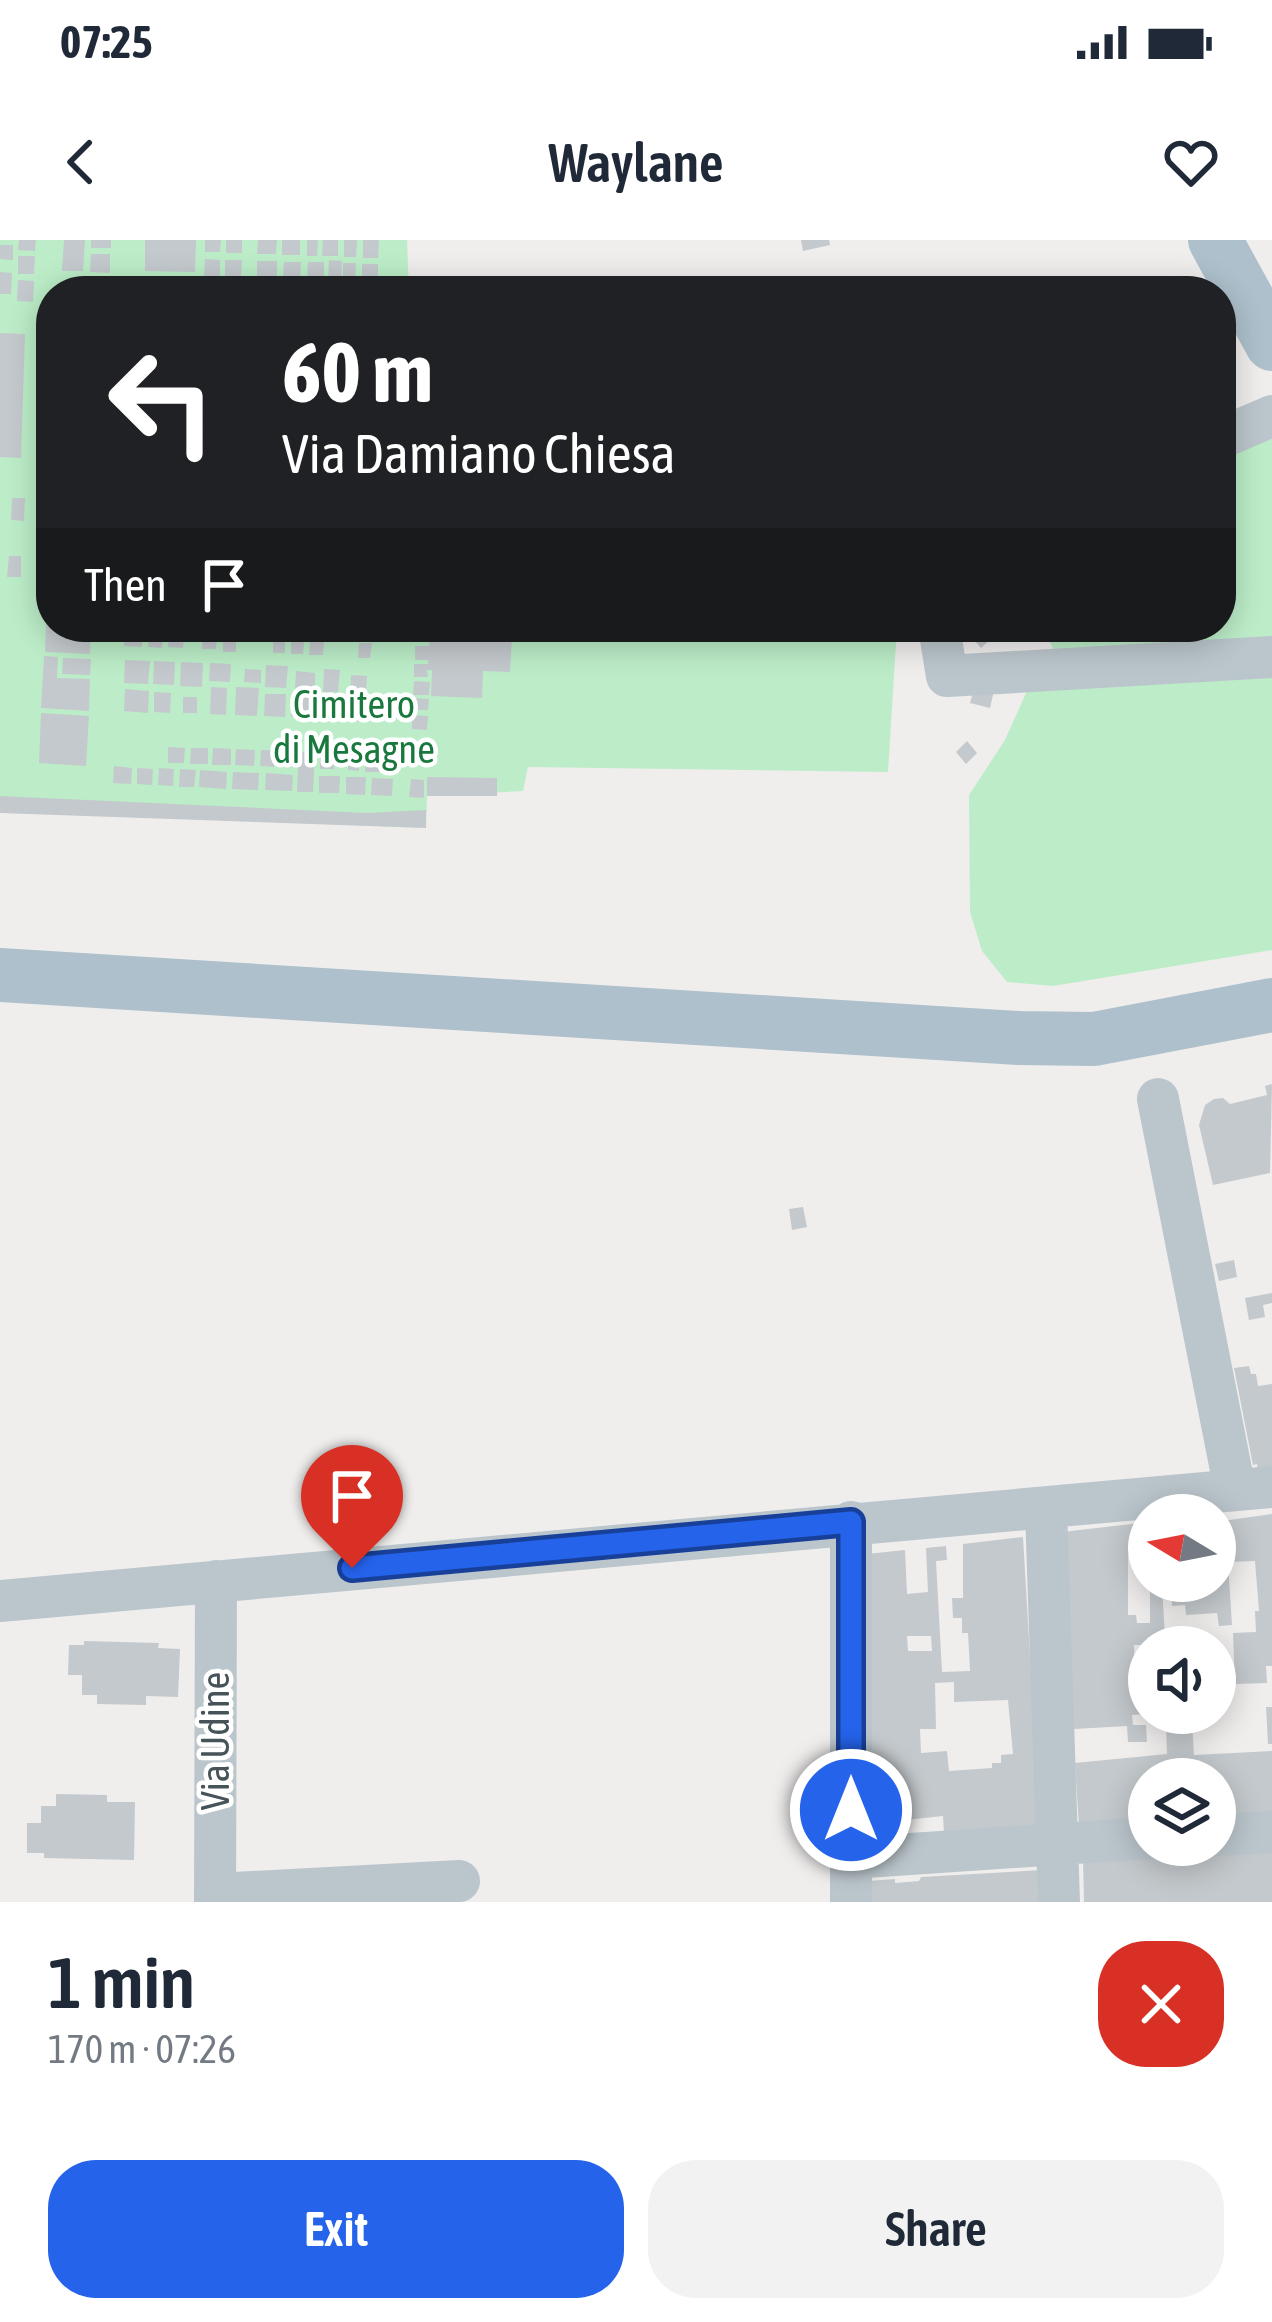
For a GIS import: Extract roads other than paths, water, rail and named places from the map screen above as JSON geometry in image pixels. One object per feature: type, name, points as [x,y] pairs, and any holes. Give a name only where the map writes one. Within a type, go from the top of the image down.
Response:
[{"type":"main road","points":[[1215,240],[1235,276]]},
{"type":"main road","points":[[1236,278],[1272,344]]},
{"type":"main road","points":[[0,975],[1019,1038],[1094,1039],[1272,1005]]},
{"type":"street","points":[[1236,432],[1272,416]]},
{"type":"street","points":[[941,642],[947,676],[1272,657]]},
{"type":"street","points":[[0,1601],[1253,1489],[1159,1099]]},
{"type":"street","points":[[1046,1509],[1059,1902]]},
{"type":"street","points":[[851,1522],[851,1902]]},
{"type":"street","name":"Via Udine","points":[[215,1898],[216,1581]]},
{"type":"street","points":[[1236,1834],[1272,1832]]},
{"type":"street","points":[[851,1858],[1128,1839]]},
{"type":"street","points":[[215,1898],[459,1881]]},
{"type":"park label","name":"Cimitero di Mesagne","points":[[354,726]]}]
